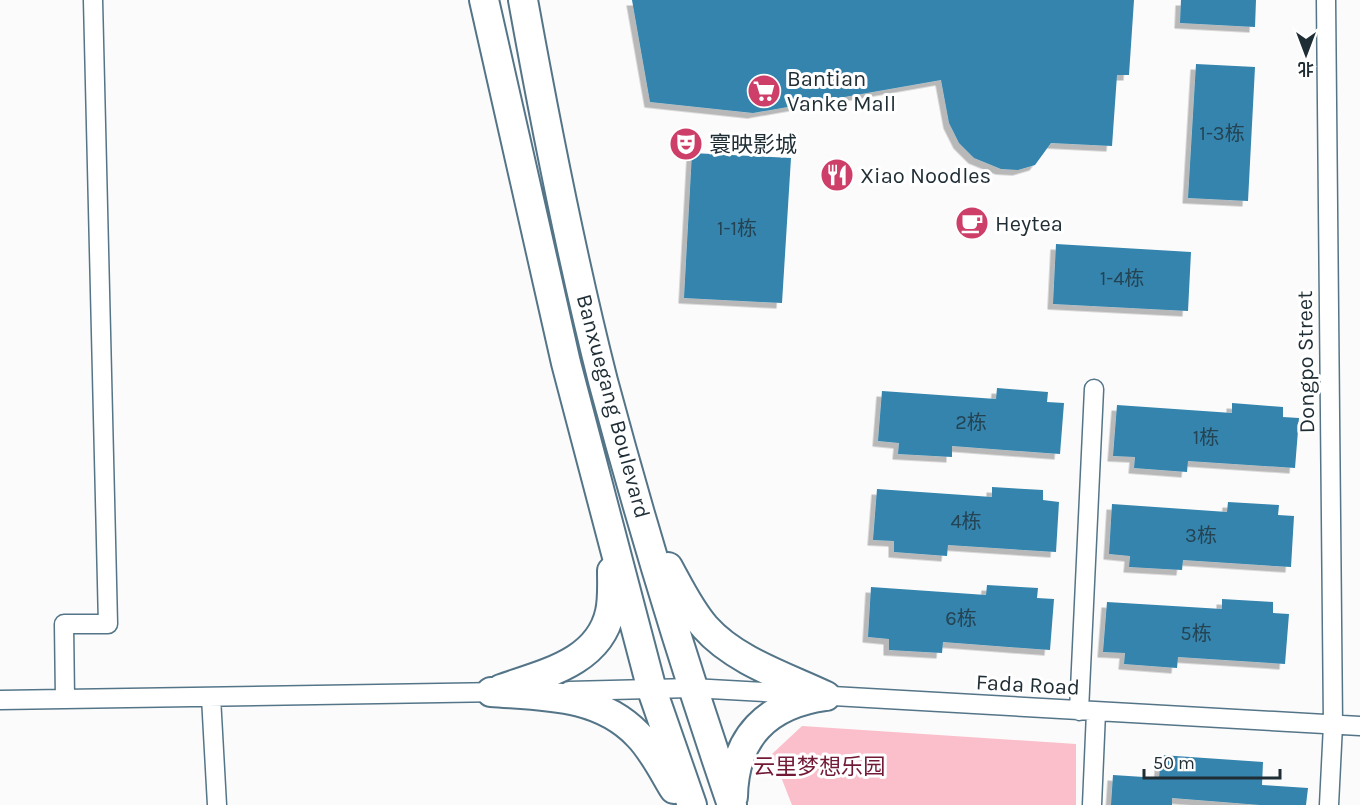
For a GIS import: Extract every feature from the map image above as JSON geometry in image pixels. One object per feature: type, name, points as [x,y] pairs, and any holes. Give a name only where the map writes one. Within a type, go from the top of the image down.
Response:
[{"type":"main road","name":"Banxuegang Boulevard","points":[[523,0],[544,116],[603,380],[692,688],[733,805]]},
{"type":"main road","points":[[528,0],[529,33]]},
{"type":"main road","name":"Banxuegang Boulevard","points":[[483,1],[566,363],[652,690],[692,805]]},
{"type":"main road","points":[[648,534],[695,614],[714,637],[738,654],[826,696]]},
{"type":"main road","points":[[491,692],[571,663],[595,643],[610,612],[614,541]]},
{"type":"main road","points":[[491,692],[568,698],[594,705],[618,718],[639,735],[685,805]]},
{"type":"main road","points":[[733,805],[733,777],[739,755],[749,736],[764,720],[783,707],[804,699],[826,696]]},
{"type":"street","points":[[65,699],[64,624],[108,624],[93,0]]},
{"type":"street","name":"Dongpo Street","points":[[1326,0],[1333,724],[1329,805]]},
{"type":"street","points":[[1092,805],[1088,712],[1094,389]]},
{"type":"street","name":"Fada Road","points":[[0,700],[692,688],[1360,726]]},
{"type":"street","points":[[211,697],[217,805]]},
{"type":"green space","name":"云里梦想乐园","points":[[802,726],[1076,744],[1076,805],[792,805],[772,754]]},
{"type":"building","name":"Bantian Vanke Mall","points":[[632,0],[1134,0],[1129,75],[1117,75],[1112,146],[1051,143],[1035,165],[1018,170],[1001,169],[974,158],[959,143],[949,123],[941,80],[753,113],[650,102]]},
{"type":"building","points":[[1181,0],[1256,0],[1255,27],[1180,23]]},
{"type":"building","points":[[1196,64],[1255,67],[1248,201],[1188,198]]},
{"type":"building","points":[[692,153],[791,158],[782,303],[684,298]]},
{"type":"building","points":[[1056,244],[1191,252],[1188,311],[1053,304]]},
{"type":"building","points":[[997,388],[1048,392],[1047,402],[1064,403],[1060,454],[952,446],[952,457],[898,454],[899,443],[878,441],[882,391],[996,399]]},
{"type":"building","points":[[1232,403],[1283,407],[1283,417],[1299,418],[1295,468],[1188,461],[1187,472],[1134,468],[1135,457],[1113,456],[1117,405],[1232,413]]},
{"type":"building","points":[[992,487],[1043,490],[1043,500],[1059,502],[1056,552],[948,545],[947,556],[894,552],[894,541],[873,540],[877,489],[992,497]]},
{"type":"building","points":[[1228,502],[1279,505],[1278,515],[1294,516],[1291,567],[1183,560],[1182,570],[1129,567],[1130,556],[1109,554],[1112,504],[1227,512]]},
{"type":"building","points":[[987,585],[1038,588],[1037,598],[1054,599],[1050,650],[943,642],[942,653],[889,650],[889,639],[868,637],[871,587],[986,595]]},
{"type":"building","points":[[1222,599],[1273,602],[1273,613],[1289,614],[1285,664],[1178,657],[1177,668],[1124,664],[1125,653],[1103,652],[1107,602],[1222,609]]},
{"type":"building","points":[[1161,755],[1263,762],[1262,785],[1308,788],[1306,805],[1260,805],[1172,798],[1172,805],[1111,805],[1113,775],[1159,778]]},
{"type":"place","name":"Bantian Vanke Mall","points":[[764,91]]},
{"type":"place","name":"寰映影城","points":[[686,144]]},
{"type":"place","name":"Xiao Noodles","points":[[837,175]]},
{"type":"place","name":"Heytea","points":[[972,223]]}]
